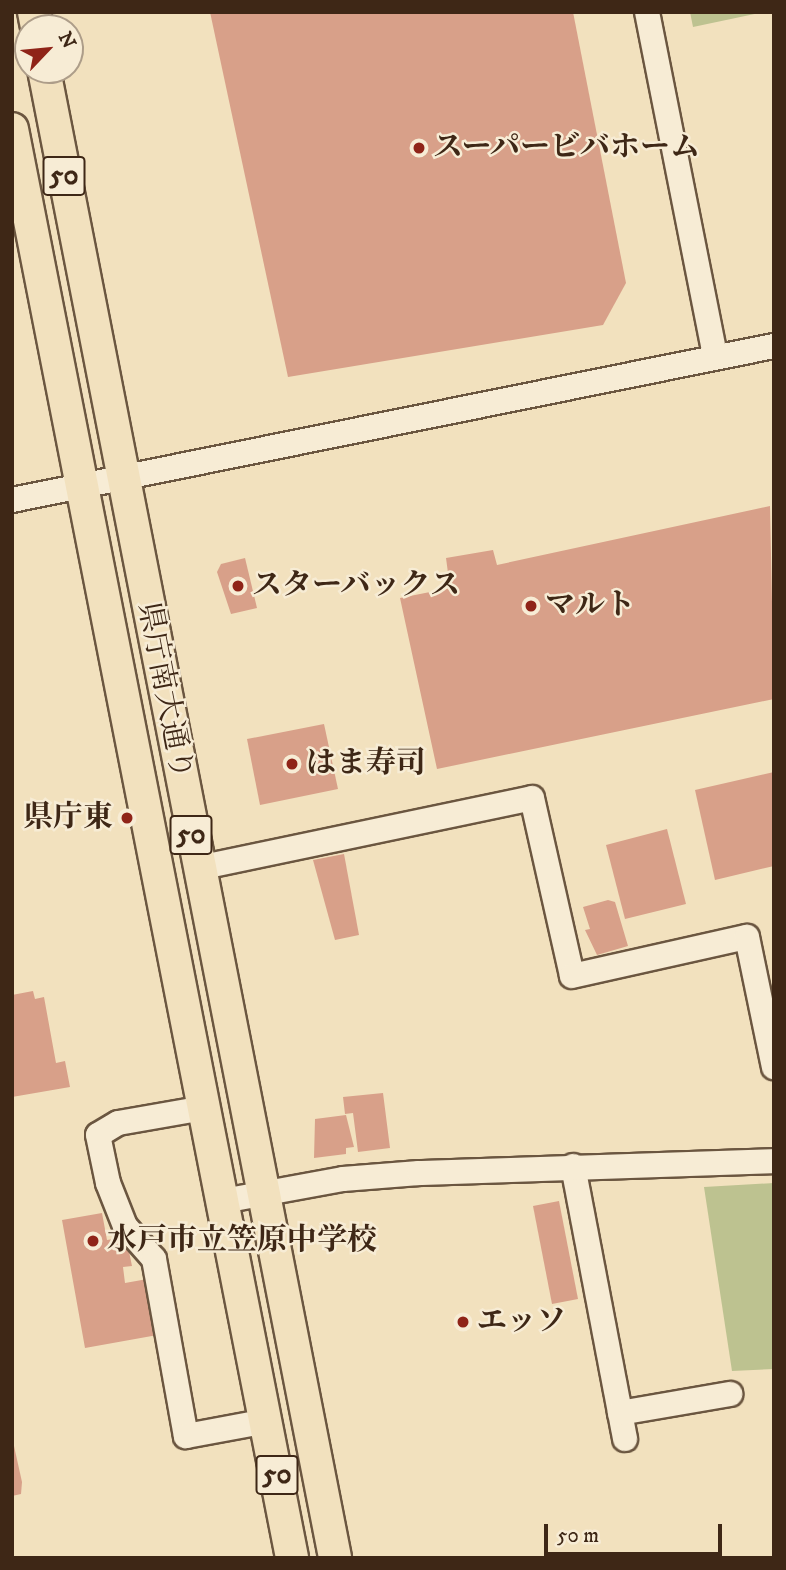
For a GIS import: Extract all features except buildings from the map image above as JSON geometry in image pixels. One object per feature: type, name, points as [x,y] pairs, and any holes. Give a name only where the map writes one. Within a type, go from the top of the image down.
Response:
[{"type":"main road","name":"県庁南大通り","points":[[47,84],[198,867],[266,1193],[335,1558]]},
{"type":"main road","name":"県庁南大通り","points":[[12,130],[292,1558]]},
{"type":"street","points":[[647,12],[715,358]]},
{"type":"street","points":[[12,500],[774,346]]},
{"type":"street","points":[[198,867],[531,798],[572,976],[747,937],[765,976],[774,1066]]},
{"type":"street","points":[[204,1108],[118,1122],[98,1135],[108,1183],[125,1226],[154,1259],[186,1436],[267,1421]]},
{"type":"street","points":[[223,1201],[368,1177],[573,1166],[774,1161]]},
{"type":"street","points":[[573,1166],[625,1439]]},
{"type":"street","points":[[620,1413],[730,1394]]},
{"type":"green space","points":[[690,12],[764,12],[693,27]]},
{"type":"green space","points":[[774,1183],[774,1369],[732,1371],[704,1187]]},
{"type":"place","name":"スーパービバホーム","points":[[419,148]]},
{"type":"place","name":"スターバックス","points":[[238,586]]},
{"type":"place","name":"マルト","points":[[531,606]]},
{"type":"place","name":"はま寿司","points":[[292,764]]},
{"type":"place","name":"県庁東","points":[[127,818]]},
{"type":"place","name":"水戸市立笠原中学校","points":[[93,1241]]},
{"type":"place","name":"エッソ","points":[[463,1322]]}]
